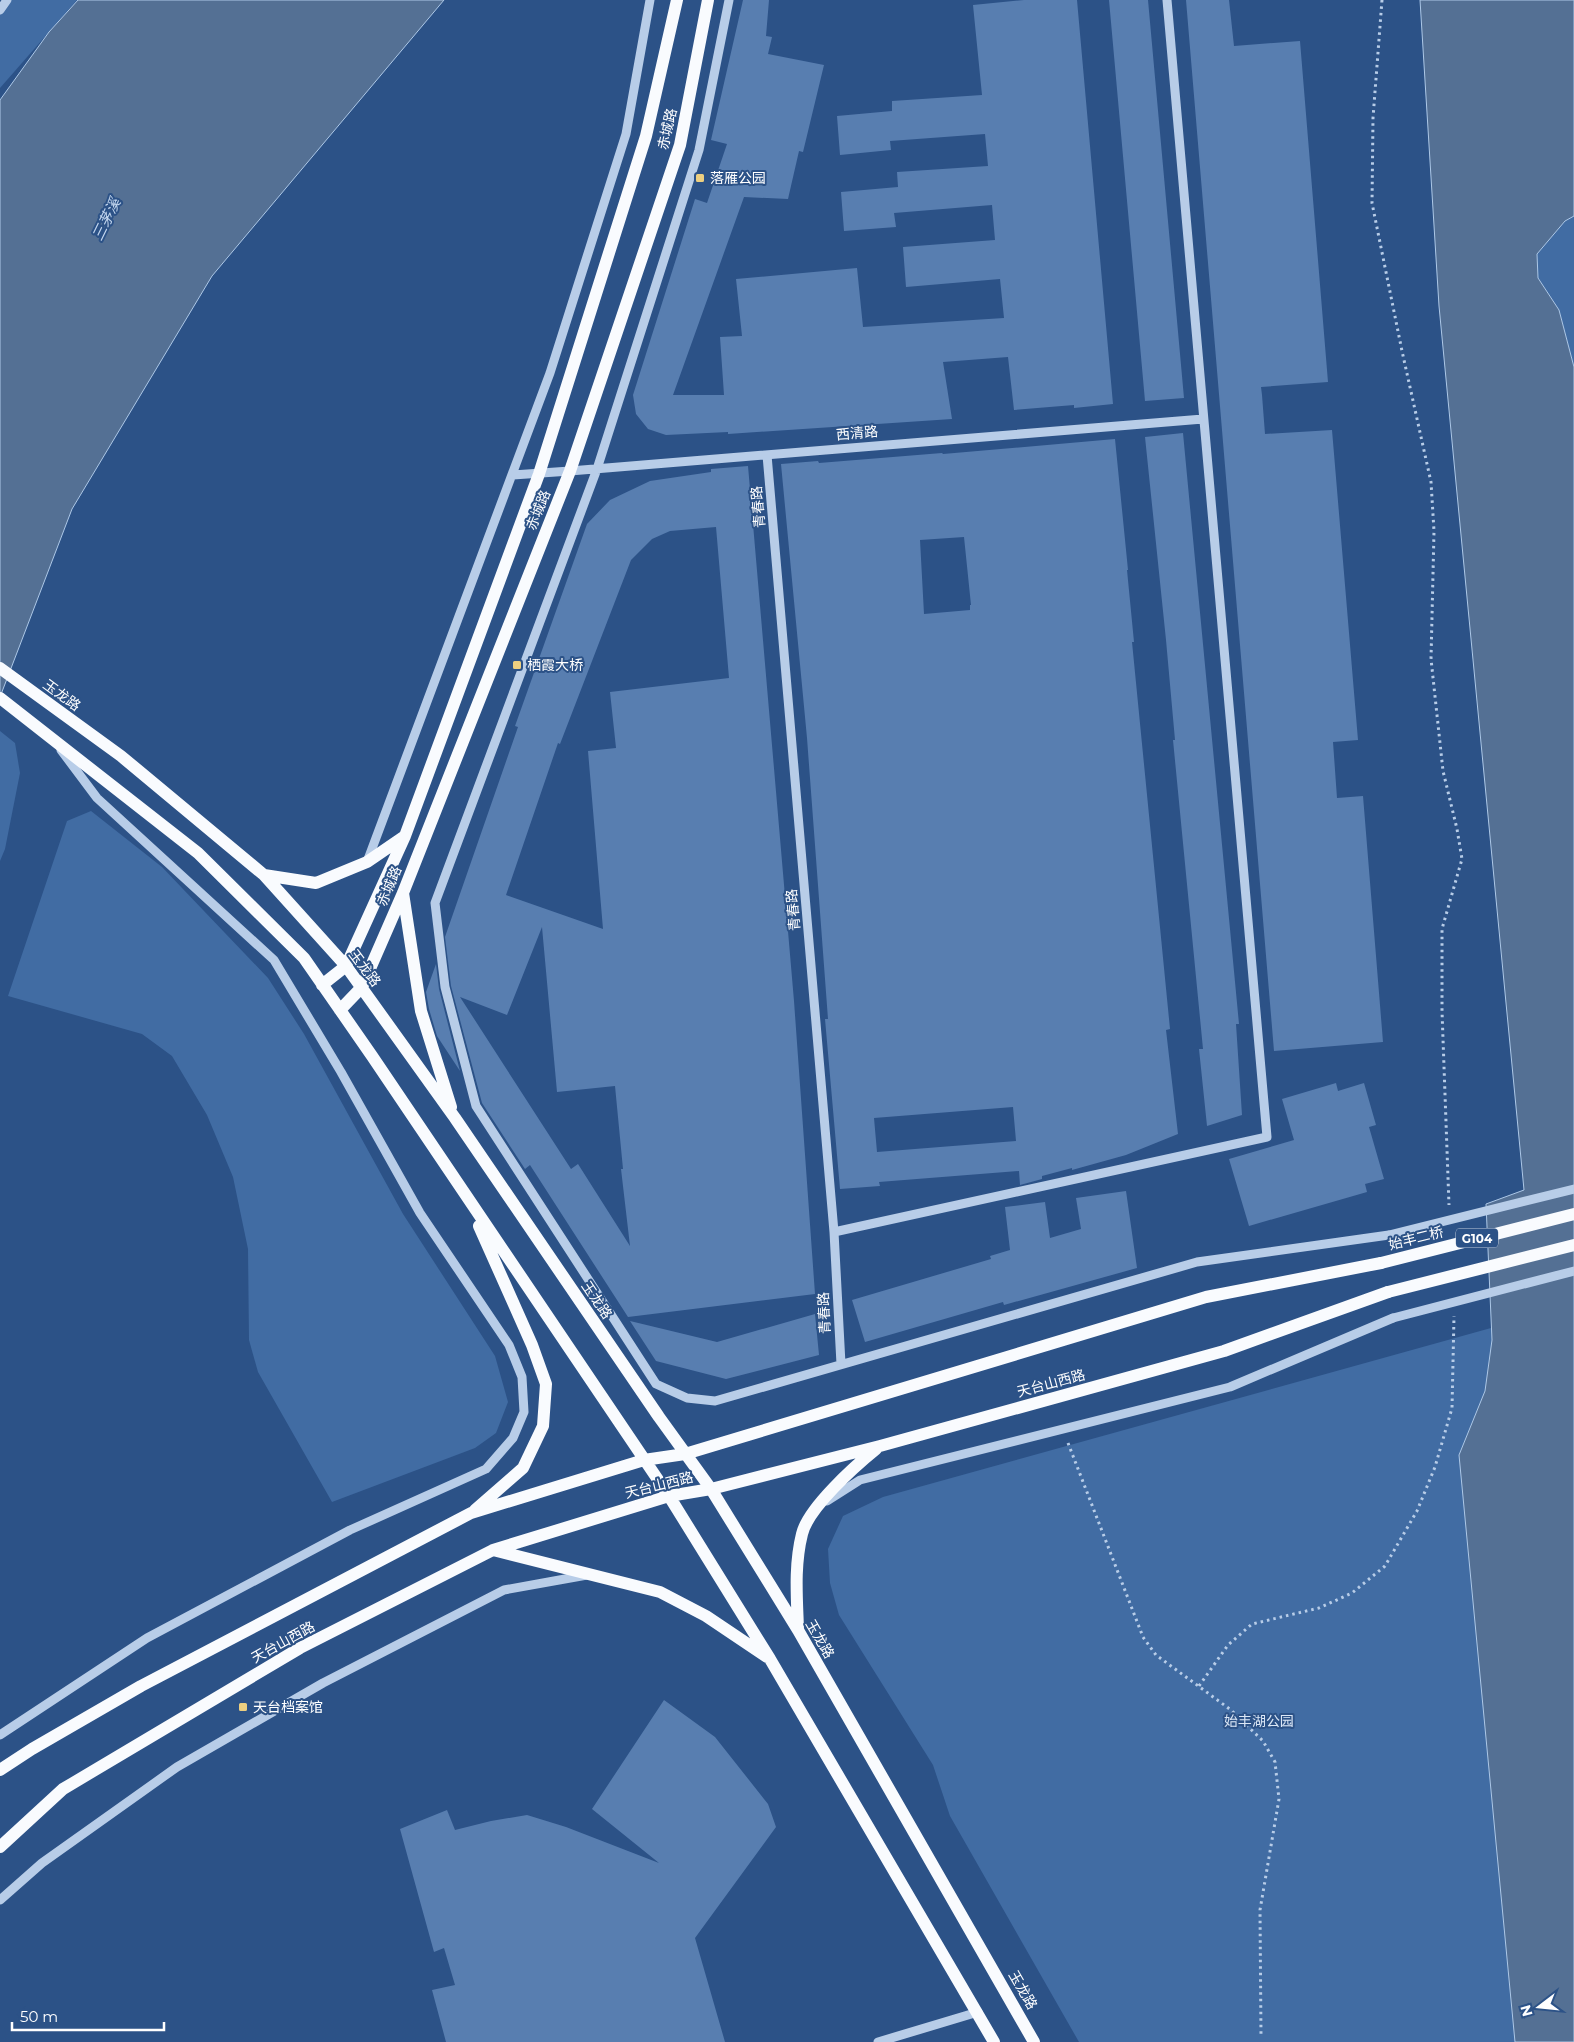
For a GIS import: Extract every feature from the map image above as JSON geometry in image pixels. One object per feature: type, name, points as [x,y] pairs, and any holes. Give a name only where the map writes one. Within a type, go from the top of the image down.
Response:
[{"type":"main road","name":"赤城路","points":[[322,985],[346,966],[406,836],[539,474],[646,136],[677,0]]},
{"type":"main road","name":"赤城路","points":[[340,1010],[362,988],[403,893],[570,471],[680,145],[708,0]]},
{"type":"main road","name":"玉龙路","points":[[0,668],[121,756],[264,875],[346,966],[455,1118],[685,1454],[711,1489],[798,1630],[1034,2042]]},
{"type":"main road","points":[[3,700],[198,853],[304,958],[669,1496],[770,1659],[994,2042]]},
{"type":"main road","points":[[264,875],[316,883],[367,862],[406,836]]},
{"type":"main road","points":[[403,893],[421,1011],[455,1118]]},
{"type":"main road","points":[[464,1194],[532,1345],[546,1384],[543,1426],[523,1468],[471,1513]]},
{"type":"main road","name":"始丰二桥","points":[[1381,1263],[1574,1214]]},
{"type":"main road","name":"天台山西路","points":[[0,1847],[63,1789],[300,1648],[493,1550],[669,1496],[711,1489],[880,1446],[1224,1351],[1388,1292],[1574,1245]]},
{"type":"main road","name":"天台山西路","points":[[0,1770],[32,1749],[150,1682],[471,1513],[644,1460],[685,1454],[1206,1297],[1381,1263]]},
{"type":"main road","points":[[798,1630],[796,1572],[802,1532],[818,1506],[852,1468],[880,1446]]},
{"type":"main road","points":[[493,1550],[660,1592],[706,1616],[770,1659]]},
{"type":"street","points":[[367,862],[550,373],[626,134],[650,0]]},
{"type":"street","points":[[729,0],[699,150],[597,469],[435,903],[445,987],[476,1106],[656,1384],[687,1398],[715,1401],[1197,1262],[1389,1235],[1574,1189]]},
{"type":"street","points":[[834,1232],[1267,1137],[1167,0]]},
{"type":"street","name":"西清路","points":[[513,474],[539,474],[1203,419]]},
{"type":"street","name":"青春路","points":[[767,454],[834,1232],[841,1364]]},
{"type":"street","points":[[0,1735],[147,1638],[350,1530],[486,1469],[513,1438],[524,1412],[522,1377],[509,1345],[420,1213],[341,1072],[274,960],[97,798],[52,738]]},
{"type":"street","points":[[818,1506],[860,1480],[1230,1387],[1393,1318],[1574,1271]]},
{"type":"street","points":[[0,1900],[42,1863],[177,1767],[323,1684],[504,1590],[592,1574]]},
{"type":"street","points":[[878,2042],[978,2012]]},
{"type":"path","points":[[1382,0],[1373,118],[1372,203],[1431,482],[1434,531],[1431,659],[1443,771],[1462,859],[1442,929],[1442,1021],[1449,1206]]},
{"type":"path","points":[[1199,1686],[1228,1645],[1252,1624],[1319,1608],[1352,1593],[1385,1566],[1417,1511],[1435,1467],[1452,1408],[1454,1309]]},
{"type":"path","points":[[1063,1429],[1143,1637],[1156,1655],[1231,1710],[1263,1741],[1275,1762],[1279,1799],[1260,1910],[1261,2037]]},
{"type":"green space","points":[[7,0],[77,0],[0,88],[0,11]]},
{"type":"green space","points":[[1574,216],[1574,367],[1559,310],[1538,278],[1537,253],[1565,221]]},
{"type":"green space","points":[[0,731],[15,743],[20,773],[5,849],[0,861]]},
{"type":"green space","points":[[91,811],[162,867],[268,978],[304,1034],[403,1214],[495,1356],[508,1402],[496,1433],[475,1448],[332,1502],[258,1372],[249,1340],[248,1249],[233,1177],[207,1115],[172,1056],[142,1034],[8,996],[67,821]]},
{"type":"green space","name":"始丰湖公园","points":[[1574,1305],[1574,2042],[1079,2042],[950,1816],[933,1765],[839,1615],[830,1583],[828,1549],[843,1516],[883,1497]]},
{"type":"water","name":"三茅溪","points":[[78,0],[444,0],[212,276],[72,509],[0,697],[0,100],[49,32]]},
{"type":"water","points":[[1420,0],[1574,0],[1574,216],[1565,221],[1537,254],[1538,278],[1559,310],[1574,367],[1574,2042],[1515,2042],[1459,1455],[1485,1391],[1492,1340],[1486,1204],[1524,1190],[1439,306]]},
{"type":"building","points":[[743,0],[769,0],[766,36],[772,37],[768,54],[824,65],[803,152],[799,151],[788,199],[744,197],[673,395],[724,395],[720,337],[742,336],[736,279],[857,268],[863,327],[1004,318],[1000,279],[906,287],[903,247],[995,240],[992,205],[894,213],[896,227],[844,231],[841,192],[898,187],[897,172],[988,166],[985,134],[890,141],[891,150],[840,155],[837,116],[892,111],[892,101],[982,95],[973,5],[1024,0],[1077,0],[1113,404],[1074,408],[1074,405],[1014,410],[1008,357],[943,362],[952,419],[728,434],[728,432],[666,435],[648,429],[636,414],[633,395],[695,199],[707,203],[727,144],[711,140]]},
{"type":"building","points":[[1109,0],[1148,0],[1184,398],[1145,401]]},
{"type":"building","points":[[1186,0],[1229,0],[1234,46],[1300,41],[1328,382],[1261,387],[1265,434],[1332,430],[1358,740],[1333,742],[1337,798],[1363,796],[1383,1042],[1274,1051]]},
{"type":"building","points":[[1183,433],[1239,1024],[1236,1024],[1242,1115],[1207,1126],[1199,1049],[1203,1049],[1173,740],[1175,740],[1166,640],[1145,437]]},
{"type":"building","points":[[1115,439],[1128,570],[1134,642],[1132,642],[1170,1029],[1166,1030],[1178,1134],[1126,1155],[1042,1176],[1042,1179],[1020,1185],[1019,1171],[879,1182],[880,1186],[840,1189],[825,1019],[828,1019],[807,738],[781,464],[943,454]],"holes":[[[964,537],[970,610],[924,614],[920,540]],[[1013,1107],[1016,1141],[877,1152],[874,1118]]]},
{"type":"building","points":[[748,466],[794,1001],[815,1294],[628,1317],[530,1165],[525,1169],[482,1103],[451,986],[445,937],[518,727],[515,726],[587,524],[610,500],[650,481],[711,472],[711,469]],"holes":[[[716,527],[729,678],[610,692],[616,748],[588,751],[603,929],[506,895],[558,743],[560,744],[631,560],[652,539],[670,531]],[[542,927],[557,1092],[615,1086],[623,1169],[621,1169],[630,1246],[578,1164],[571,1169],[460,997],[507,1015]]]},
{"type":"building","points":[[436,964],[439,989],[460,1071],[437,1036],[429,1009],[426,992]]},
{"type":"building","points":[[1336,1083],[1338,1091],[1364,1083],[1376,1125],[1369,1127],[1384,1179],[1365,1184],[1367,1192],[1249,1226],[1229,1159],[1294,1140],[1282,1099]]},
{"type":"building","points":[[1126,1191],[1137,1268],[1004,1305],[1003,1302],[865,1342],[852,1300],[991,1259],[990,1256],[1010,1250],[1005,1207],[1045,1202],[1050,1238],[1081,1229],[1076,1198]]},
{"type":"building","points":[[815,1314],[819,1355],[726,1379],[656,1361],[630,1321],[717,1342]]},
{"type":"building","points":[[664,1700],[715,1737],[768,1804],[776,1827],[695,1938],[725,2042],[446,2042],[432,1990],[455,1985],[444,1948],[434,1952],[400,1829],[447,1810],[455,1830],[527,1815],[566,1827],[659,1863],[592,1809]]},
{"type":"place","name":"落雁公园","points":[[700,178]]},
{"type":"place","name":"栖霞大桥","points":[[517,665]]},
{"type":"place","name":"天台档案馆","points":[[243,1707]]}]
